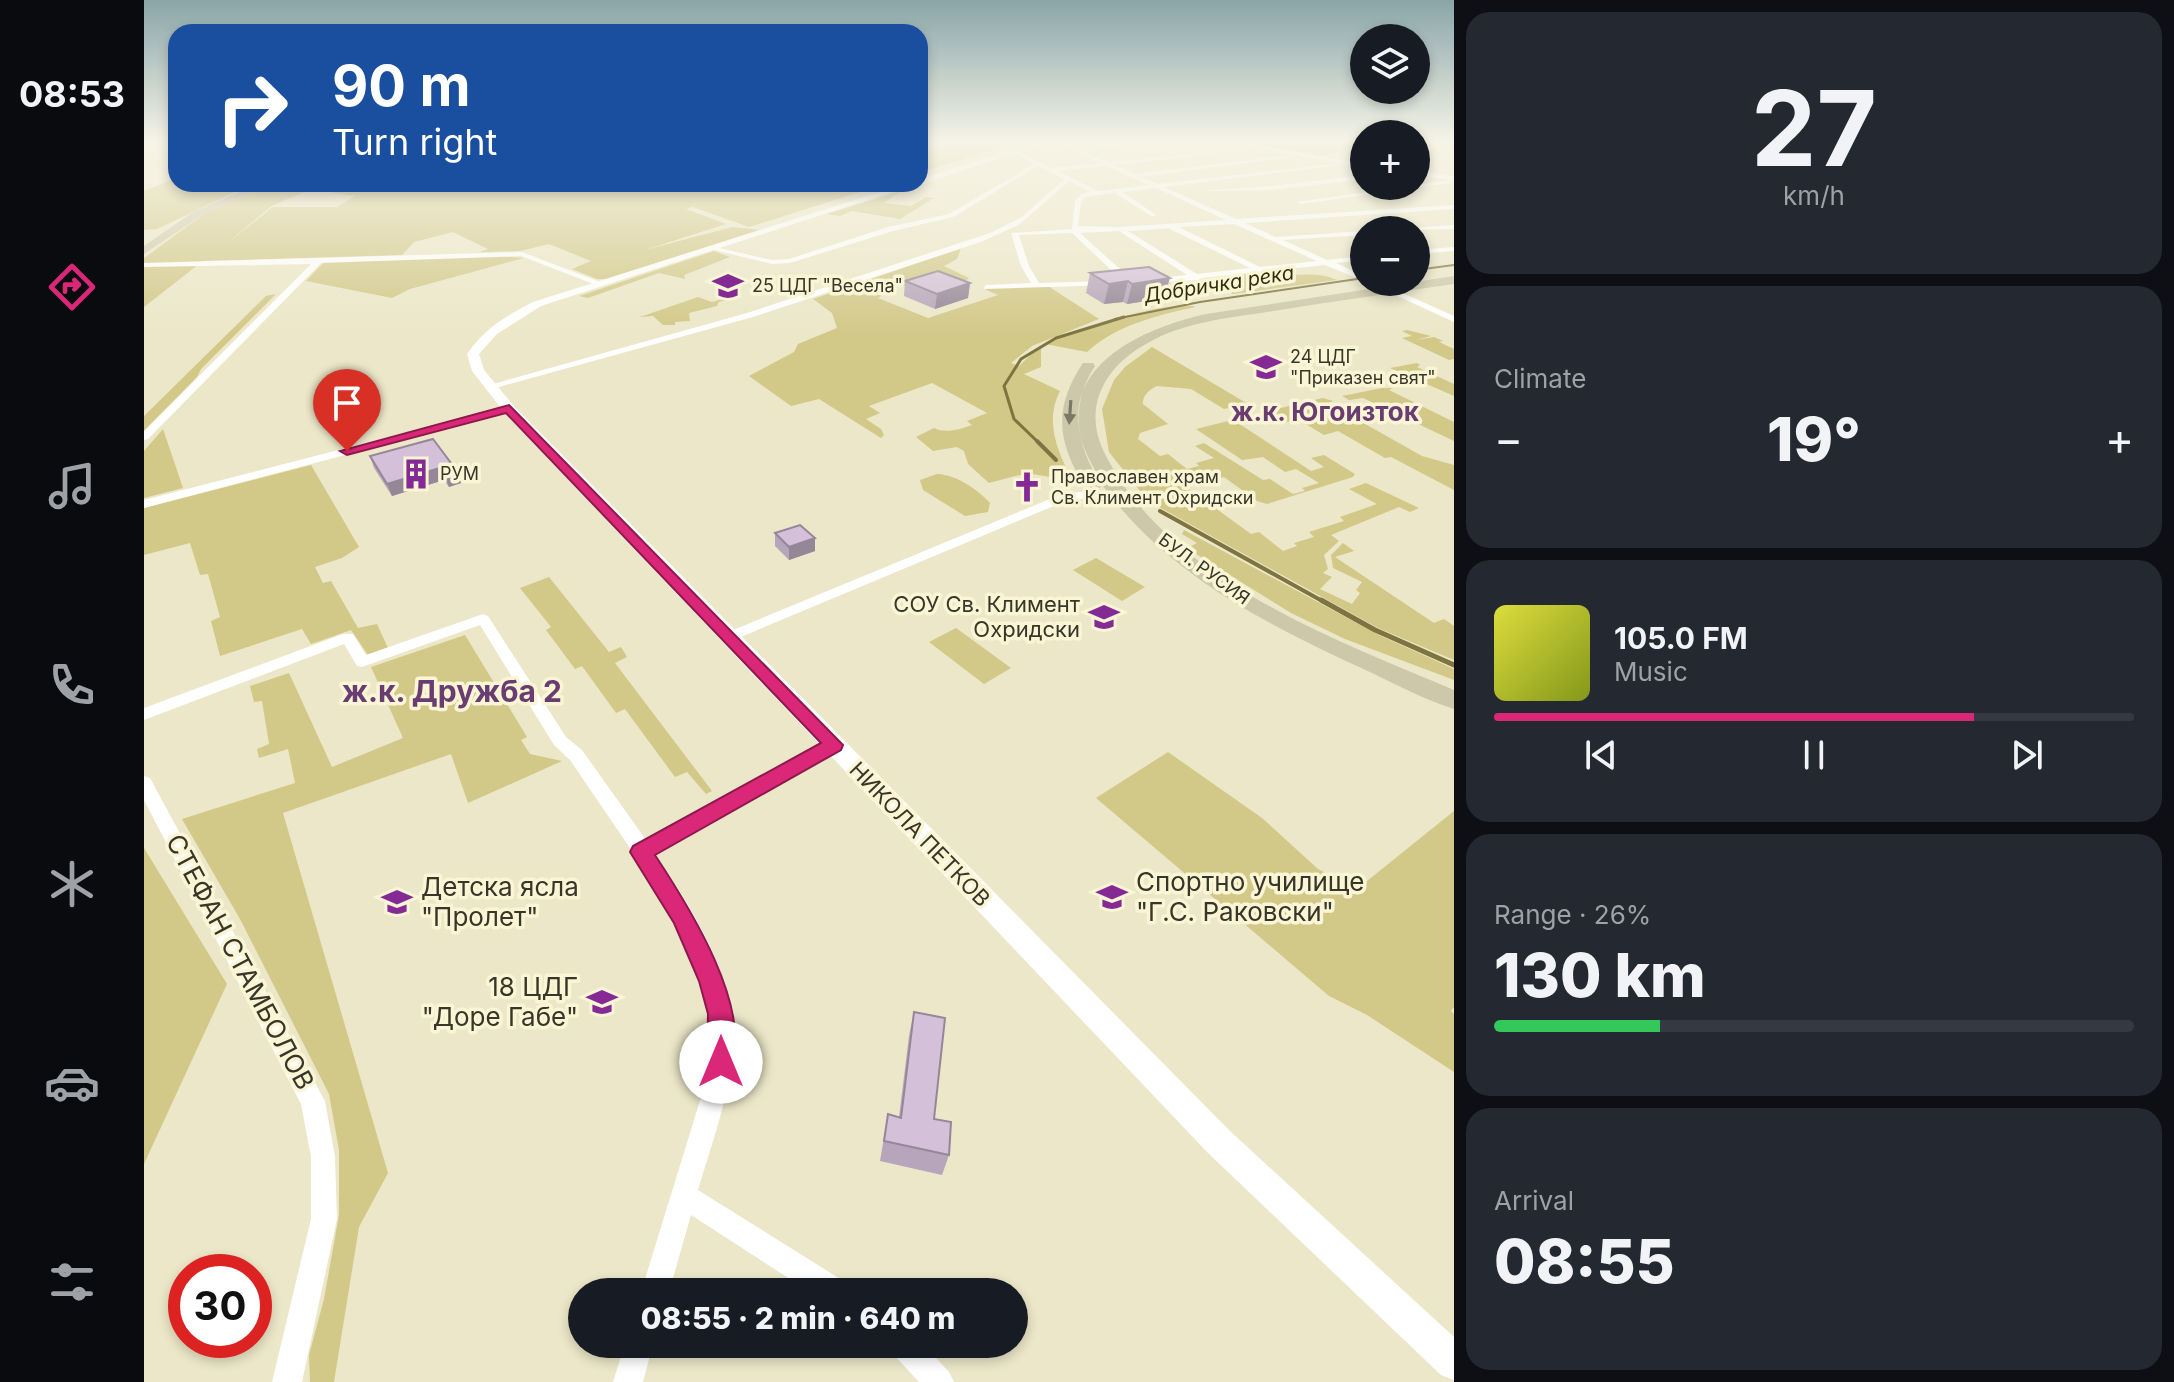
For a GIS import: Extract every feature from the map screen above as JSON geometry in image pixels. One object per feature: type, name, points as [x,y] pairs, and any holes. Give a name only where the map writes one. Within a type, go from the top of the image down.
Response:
[{"type":"main road","points":[[144,251],[197,214],[214,206]]},
{"type":"main road","name":"БУЛ. РУСИЯ","points":[[1430,279],[1454,278]]},
{"type":"main road","name":"БУЛ. РУСИЯ","points":[[1430,279],[1454,278]]},
{"type":"main road","name":"БУЛ. РУСИЯ","points":[[1350,287],[1179,317],[1128,336],[1104,352],[1073,388],[1069,428],[1077,457],[1099,494],[1130,531],[1209,595],[1323,658],[1454,718]]},
{"type":"main road","name":"БУЛ. РУСИЯ","points":[[1350,287],[1214,316],[1164,330],[1119,355],[1102,372],[1090,391],[1086,430],[1095,457],[1125,502],[1181,556],[1225,588],[1274,617],[1333,647],[1454,700]]},
{"type":"street","name":"НИКОЛА ПЕТКОВ","points":[[842,206],[537,304],[489,335],[473,354],[478,371],[509,409],[1219,1142],[1454,1362]]},
{"type":"street","points":[[710,248],[772,262],[790,261],[891,229],[951,216],[967,206]]},
{"type":"street","points":[[491,386],[640,348],[708,325],[807,299],[987,235],[1022,219],[1036,206]]},
{"type":"street","points":[[1077,206],[1076,231],[1130,283]]},
{"type":"street","points":[[1140,206],[1153,215]]},
{"type":"street","points":[[1206,206],[1350,272]]},
{"type":"street","points":[[1311,206],[1350,224]]},
{"type":"street","points":[[1036,285],[1025,266],[1015,233],[1454,207]]},
{"type":"street","points":[[1171,225],[1261,271]]},
{"type":"street","points":[[1430,229],[1454,227]]},
{"type":"street","points":[[1120,229],[1198,278]]},
{"type":"street","points":[[1273,238],[1350,232]]},
{"type":"street","points":[[1430,251],[1454,249]]},
{"type":"street","points":[[144,265],[522,254],[599,283]]},
{"type":"street","points":[[986,287],[1198,278],[1350,260]]},
{"type":"street","points":[[144,437],[316,262]]},
{"type":"street","points":[[1404,296],[1454,319]]},
{"type":"street","points":[[1424,306],[1454,306]]},
{"type":"street","points":[[144,504],[509,409]]},
{"type":"street","points":[[731,636],[1066,497],[1099,494]]},
{"type":"street","points":[[144,714],[348,637],[362,662],[483,619],[560,741],[576,755],[684,917],[707,970],[720,1014],[721,1062],[659,1278]]},
{"type":"street","points":[[641,852],[834,745]]},
{"type":"street","name":"СТЕФАН СТАМБОЛОВ","points":[[144,783],[313,1101],[323,1157],[324,1219],[287,1382]]},
{"type":"street","points":[[685,1196],[813,1278]]},
{"type":"street","points":[[628,1382],[635,1358]]},
{"type":"street","points":[[916,1358],[939,1382]]},
{"type":"shaded area","points":[[144,206],[205,206],[157,229],[144,230]]},
{"type":"shaded area","points":[[221,206],[271,206],[226,244],[273,207],[814,206],[749,227],[693,207],[686,209],[726,224],[645,250],[732,227],[759,230],[608,279],[597,279],[572,269],[591,261],[549,244],[520,251],[480,252],[488,249],[453,232],[414,242],[402,255],[203,261],[144,307],[144,258],[204,214]]},
{"type":"shaded area","points":[[851,206],[920,206],[900,219],[852,211],[840,216],[827,214]]},
{"type":"shaded area","points":[[961,248],[957,259],[944,266],[969,278],[962,284],[897,286],[878,298],[928,318],[998,295],[982,288],[1048,286],[1099,319],[1032,346],[1011,363],[1019,366],[1045,344],[1041,349],[1041,367],[1024,374],[1060,391],[1055,403],[1053,426],[1062,459],[1073,481],[1027,473],[989,483],[968,464],[964,451],[957,447],[933,451],[916,437],[934,428],[948,431],[968,427],[972,425],[967,421],[987,413],[932,383],[869,406],[880,413],[866,419],[881,429],[884,435],[881,438],[819,399],[791,406],[749,376],[794,352],[798,344],[837,328],[832,313],[813,299]]},
{"type":"shaded area","points":[[714,251],[730,257],[684,275],[685,279],[659,273],[588,298],[579,296]]},
{"type":"shaded area","points":[[524,258],[410,289],[392,298],[306,281],[325,261]]},
{"type":"shaded area","points":[[1269,272],[1320,275],[1337,280],[1233,294],[1204,279]]},
{"type":"shaded area","points":[[276,294],[144,431],[144,416],[266,296]]},
{"type":"shaded area","points":[[698,297],[712,302],[734,298],[719,302],[717,306],[689,313],[690,321],[675,322],[675,325],[663,325],[653,316],[640,317]]},
{"type":"shaded area","points":[[1165,307],[1196,307],[1124,328],[1087,352],[1045,344],[1074,332],[1143,312]]},
{"type":"shaded area","points":[[1402,331],[1431,336],[1416,340],[1434,337],[1443,341],[1439,342],[1454,349],[1454,359],[1449,360],[1402,338],[1412,336]]},
{"type":"shaded area","points":[[1152,347],[1248,404],[1224,409],[1191,389],[1154,387],[1145,396],[1143,404],[1168,424],[1140,433],[1138,439],[1160,456],[1168,454],[1187,469],[1199,466],[1196,463],[1214,458],[1195,446],[1204,443],[1263,480],[1270,479],[1293,494],[1319,483],[1296,469],[1285,472],[1263,457],[1242,460],[1196,429],[1228,421],[1238,423],[1311,471],[1324,467],[1311,458],[1324,455],[1355,474],[1267,504],[1257,501],[1224,477],[1185,486],[1251,534],[1259,532],[1283,551],[1297,546],[1294,543],[1314,537],[1309,532],[1344,521],[1340,517],[1377,504],[1349,489],[1366,483],[1419,508],[1410,512],[1399,507],[1331,535],[1339,541],[1324,555],[1328,569],[1323,573],[1332,577],[1320,589],[1352,604],[1360,593],[1356,590],[1362,582],[1333,568],[1331,555],[1343,543],[1354,551],[1335,557],[1434,623],[1444,619],[1454,626],[1454,660],[1378,628],[1148,501],[1109,452],[1102,409],[1114,380],[1125,367]]},
{"type":"shaded area","points":[[1420,365],[1417,367],[1454,384],[1454,396],[1390,368]]},
{"type":"shaded area","points":[[1393,388],[1389,390],[1454,422],[1454,441],[1363,398],[1349,400],[1342,396]]},
{"type":"shaded area","points":[[1323,398],[1333,401],[1328,403],[1422,456],[1454,465],[1454,490],[1391,457],[1385,458],[1338,431],[1324,435],[1299,420],[1286,422],[1268,411]]},
{"type":"shaded area","points":[[163,429],[183,488],[144,498],[144,451]]},
{"type":"shaded area","points":[[311,465],[359,547],[342,558],[315,567],[323,583],[331,581],[358,628],[377,624],[388,648],[368,655],[351,630],[311,644],[302,629],[220,656],[211,621],[220,617],[208,574],[200,575],[190,543],[144,555],[144,508]]},
{"type":"shaded area","points":[[937,474],[952,477],[973,488],[990,503],[988,512],[965,516],[923,490],[920,480]]},
{"type":"shaded area","points":[[1184,530],[1379,635],[1454,669],[1454,680],[1345,639],[1291,613],[1193,552],[1189,547],[1197,543],[1182,534]]},
{"type":"shaded area","points":[[1096,558],[1145,587],[1122,601],[1073,570]]},
{"type":"shaded area","points":[[549,577],[609,652],[621,647],[627,657],[615,663],[712,791],[706,794],[687,772],[675,777],[625,709],[616,713],[582,666],[575,669],[546,630],[551,627],[520,588]]},
{"type":"shaded area","points":[[956,628],[1011,668],[984,684],[929,642]]},
{"type":"shaded area","points":[[465,635],[527,737],[521,740],[530,754],[562,761],[468,803],[451,754],[283,813],[388,1173],[359,1227],[334,1382],[310,1382],[309,1355],[324,1299],[339,1215],[339,1150],[329,1094],[240,919],[182,819],[295,783],[288,749],[259,758],[257,749],[269,744],[262,701],[254,702],[250,686],[289,673],[332,767],[403,738],[371,667]]},
{"type":"shaded area","points":[[1168,752],[1262,818],[1318,869],[1351,886],[1367,881],[1454,811],[1454,1007],[1451,1011],[1454,1014],[1454,1072],[1367,1015],[1329,996],[1096,798]]},
{"type":"shaded area","points":[[144,848],[227,984],[144,1164]]},
{"type":"building","points":[[1149,267],[1170,278],[1109,284],[1090,273]]},
{"type":"building","points":[[938,271],[970,283],[937,294],[905,281]]},
{"type":"building","points":[[433,439],[457,471],[445,475],[440,468],[387,484],[370,456]]},
{"type":"building","points":[[800,525],[815,538],[789,547],[775,533]]},
{"type":"building","points":[[914,1012],[945,1018],[934,1119],[951,1122],[949,1155],[884,1141],[888,1114],[901,1118]]},
{"type":"waterway","name":"Добричка река","points":[[1430,268],[1454,265]]},
{"type":"waterway","name":"Добричка река","points":[[1122,318],[1200,302],[1350,280]]},
{"type":"waterway","name":"Добричка река","points":[[1039,443],[1014,419],[1004,386],[1021,359],[1056,338],[1122,318]]},
{"type":"waterway","name":"Добричка река","points":[[1115,319],[1122,318]]},
{"type":"waterway","name":"Добричка река","points":[[1039,443],[1056,460]]},
{"type":"waterway","name":"Добричка река","points":[[1160,511],[1324,602]]},
{"type":"waterway","name":"Добричка река","points":[[1321,600],[1375,630],[1454,665]]},
{"type":"place","name":"25 ЦДГ \"Весела\"","points":[[728,286]]},
{"type":"place","name":"24 ЦДГ \"Приказен свят\"","points":[[1266,367]]},
{"type":"place","name":"РУМ","points":[[416,474]]},
{"type":"place","name":"Православен храм Св. Климент Охридски","points":[[1027,487]]},
{"type":"place","name":"СОУ Св. Климент Охридски","points":[[1104,617]]},
{"type":"place","name":"Спортно училище \"Г.С. Раковски\"","points":[[1112,897]]},
{"type":"place","name":"Детска ясла \"Пролет\"","points":[[397,902]]},
{"type":"place","name":"18 ЦДГ \"Доре Габе\"","points":[[602,1002]]},
{"type":"district","name":"ж.к. Югоизток","points":[[1325,412]]},
{"type":"district","name":"ж.к. Дружба 2","points":[[452,692]]},
{"type":"route","points":[[347,451],[509,409],[834,745],[641,852],[684,917],[711,981],[720,1014],[721,1062]]}]
